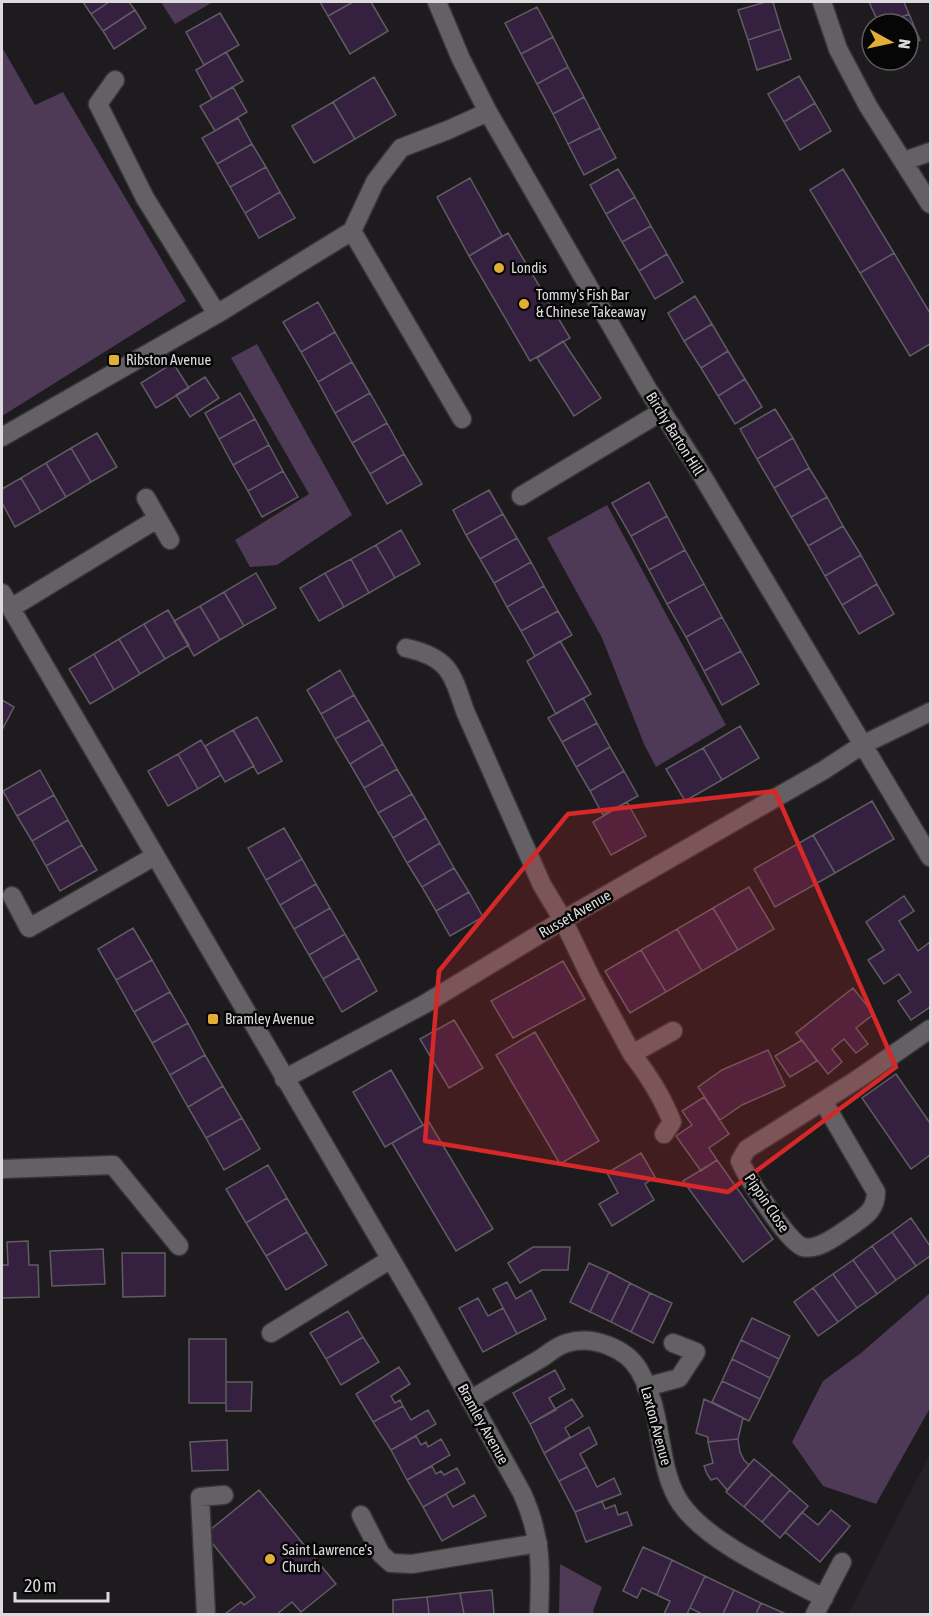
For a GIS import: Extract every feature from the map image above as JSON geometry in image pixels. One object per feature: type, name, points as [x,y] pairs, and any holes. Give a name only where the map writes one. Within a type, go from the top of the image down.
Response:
[{"type":"street","name":"Birchy Barton Hill","points":[[437,2],[461,59],[488,112],[661,412],[694,462],[930,856]]},
{"type":"street","points":[[822,2],[837,49],[868,106],[930,204]]},
{"type":"street","points":[[115,80],[98,104],[145,198],[218,314]]},
{"type":"street","points":[[2,437],[218,314],[352,231],[375,182],[400,148],[488,112]]},
{"type":"street","points":[[904,161],[930,152]]},
{"type":"street","points":[[352,231],[462,419]]},
{"type":"street","points":[[521,496],[661,412]]},
{"type":"street","points":[[146,498],[170,540]]},
{"type":"street","points":[[6,600],[158,519]]},
{"type":"street","name":"Bramley Avenue","points":[[6,600],[420,1309],[522,1493],[533,1518],[538,1543],[539,1614]]},
{"type":"street","points":[[406,648],[442,661],[452,679],[542,885],[563,920],[632,1054],[652,1080],[665,1105],[672,1122],[664,1134]]},
{"type":"street","name":"Russet Avenue","points":[[284,1079],[423,1005],[563,920],[824,770],[862,745],[930,712]]},
{"type":"street","points":[[12,896],[29,928],[155,856]]},
{"type":"street","name":"Pippin Close","points":[[823,1101],[876,1192],[876,1203],[870,1213],[842,1233],[820,1245],[803,1247],[791,1240],[747,1176],[740,1161],[747,1149],[930,1029]]},
{"type":"street","points":[[632,1054],[673,1031]]},
{"type":"street","points":[[2,1169],[114,1165],[179,1246]]},
{"type":"street","points":[[272,1333],[391,1259]]},
{"type":"street","name":"Laxton Avenue","points":[[470,1400],[567,1343],[586,1340],[604,1344],[622,1353],[639,1368],[655,1409],[670,1479],[679,1502],[693,1519],[709,1533],[756,1561],[820,1606],[842,1562]]},
{"type":"street","points":[[646,1387],[679,1378],[696,1352],[673,1343]]},
{"type":"street","points":[[206,1614],[200,1497],[224,1495]]},
{"type":"street","points":[[361,1515],[381,1554],[391,1563],[412,1564],[538,1543]]},
{"type":"highlighted area","points":[[775,791],[896,1067],[728,1192],[425,1141],[439,971],[568,814]]},
{"type":"shaded area","points":[[161,2],[213,2],[175,24]]},
{"type":"shaded area","points":[[2,47],[35,105],[63,92],[186,301],[2,416]]},
{"type":"shaded area","points":[[257,344],[352,515],[277,565],[250,567],[235,540],[309,494],[231,358]]},
{"type":"shaded area","points":[[607,505],[726,725],[656,767],[644,744],[602,638],[547,538]]},
{"type":"shaded area","points":[[930,1293],[930,1408],[876,1504],[823,1486],[792,1442],[823,1381],[861,1353]]},
{"type":"shaded area","points":[[930,1454],[930,1614],[848,1614]]},
{"type":"shaded area","points":[[560,1564],[602,1587],[593,1611],[594,1614],[559,1614]]},
{"type":"building","points":[[83,2],[109,2],[91,14]]},
{"type":"building","points":[[109,2],[129,2],[135,10],[103,31],[91,14]]},
{"type":"building","points":[[320,2],[353,2],[328,16]]},
{"type":"building","points":[[353,2],[371,2],[388,31],[350,54],[328,16]]},
{"type":"building","points":[[773,2],[781,29],[748,40],[738,10]]},
{"type":"building","points":[[869,2],[904,2],[908,12],[874,12]]},
{"type":"building","points":[[537,7],[553,37],[521,54],[505,23]]},
{"type":"building","points":[[135,10],[146,28],[114,49],[103,31]]},
{"type":"building","points":[[220,13],[239,45],[204,65],[186,32]]},
{"type":"building","points":[[781,29],[791,59],[757,70],[748,40]]},
{"type":"building","points":[[553,37],[568,67],[537,84],[521,54]]},
{"type":"building","points":[[226,52],[243,81],[212,99],[196,70]]},
{"type":"building","points":[[568,67],[584,97],[553,114],[537,84]]},
{"type":"building","points":[[799,76],[815,103],[784,122],[768,94]]},
{"type":"building","points":[[374,77],[396,115],[355,139],[333,102]]},
{"type":"building","points":[[233,87],[247,112],[215,131],[200,106]]},
{"type":"building","points":[[584,97],[600,128],[568,144],[553,114]]},
{"type":"building","points":[[333,102],[355,139],[314,163],[292,126]]},
{"type":"building","points":[[815,103],[831,131],[800,150],[784,122]]},
{"type":"building","points":[[238,118],[252,144],[217,164],[202,138]]},
{"type":"building","points":[[600,128],[616,158],[584,175],[568,144]]},
{"type":"building","points":[[252,144],[266,167],[230,187],[217,164]]},
{"type":"building","points":[[266,167],[280,192],[245,213],[230,187]]},
{"type":"building","points":[[618,169],[635,197],[606,214],[590,185]]},
{"type":"building","points":[[843,169],[894,253],[860,273],[810,190]]},
{"type":"building","points":[[470,178],[502,236],[469,256],[437,197]]},
{"type":"building","points":[[280,192],[295,218],[259,238],[245,213]]},
{"type":"building","points":[[635,197],[651,226],[622,242],[606,214]]},
{"type":"building","points":[[651,226],[667,254],[639,271],[622,242]]},
{"type":"building","points":[[508,233],[570,338],[530,361],[469,256]]},
{"type":"building","points":[[894,253],[930,313],[930,344],[910,356],[860,273]]},
{"type":"building","points":[[667,254],[683,282],[655,299],[639,271]]},
{"type":"building","points":[[695,296],[712,324],[684,341],[668,313]]},
{"type":"building","points":[[318,302],[335,332],[301,352],[283,322]]},
{"type":"building","points":[[712,324],[728,351],[701,368],[684,341]]},
{"type":"building","points":[[335,332],[352,362],[318,382],[301,352]]},
{"type":"building","points":[[563,341],[601,398],[574,416],[537,358]]},
{"type":"building","points":[[728,351],[745,379],[718,396],[701,368]]},
{"type":"building","points":[[352,362],[370,393],[335,413],[318,382]]},
{"type":"building","points":[[173,363],[189,388],[156,408],[141,383]]},
{"type":"building","points":[[205,377],[219,398],[190,417],[176,395]]},
{"type":"building","points":[[745,379],[762,407],[735,424],[718,396]]},
{"type":"building","points":[[240,393],[255,419],[219,439],[205,413]]},
{"type":"building","points":[[370,393],[387,423],[352,443],[335,413]]},
{"type":"building","points":[[775,409],[793,438],[757,459],[740,429]]},
{"type":"building","points":[[255,419],[269,445],[233,465],[219,439]]},
{"type":"building","points":[[387,423],[404,454],[370,474],[352,443]]},
{"type":"building","points":[[97,433],[117,467],[91,482],[71,448]]},
{"type":"building","points":[[793,438],[809,468],[774,488],[757,459]]},
{"type":"building","points":[[269,445],[283,471],[248,491],[233,465]]},
{"type":"building","points":[[71,448],[91,482],[66,497],[46,463]]},
{"type":"building","points":[[404,454],[422,484],[387,504],[370,474]]},
{"type":"building","points":[[46,463],[66,497],[41,512],[21,478]]},
{"type":"building","points":[[809,468],[827,497],[791,517],[774,488]]},
{"type":"building","points":[[283,471],[298,497],[262,517],[248,491]]},
{"type":"building","points":[[21,478],[41,512],[15,527],[2,503],[2,489]]},
{"type":"building","points":[[649,482],[667,516],[631,536],[612,503]]},
{"type":"building","points":[[489,490],[503,514],[466,535],[453,510]]},
{"type":"building","points":[[827,497],[843,526],[808,546],[791,517]]},
{"type":"building","points":[[503,514],[517,538],[480,559],[466,535]]},
{"type":"building","points":[[667,516],[685,550],[649,570],[631,536]]},
{"type":"building","points":[[843,526],[861,555],[825,576],[808,546]]},
{"type":"building","points":[[401,530],[420,564],[395,578],[376,545]]},
{"type":"building","points":[[517,538],[531,562],[494,583],[480,559]]},
{"type":"building","points":[[376,545],[395,578],[369,593],[351,559]]},
{"type":"building","points":[[685,550],[704,584],[667,604],[649,570]]},
{"type":"building","points":[[861,555],[877,584],[842,605],[825,576]]},
{"type":"building","points":[[351,559],[369,593],[344,607],[325,573]]},
{"type":"building","points":[[531,562],[544,586],[507,607],[494,583]]},
{"type":"building","points":[[256,573],[276,608],[244,626],[224,592]]},
{"type":"building","points":[[325,573],[344,607],[319,621],[300,588]]},
{"type":"building","points":[[704,584],[722,617],[686,637],[667,604]]},
{"type":"building","points":[[877,584],[894,614],[859,634],[842,605]]},
{"type":"building","points":[[544,586],[558,611],[521,631],[507,607]]},
{"type":"building","points":[[224,592],[244,626],[220,640],[200,606]]},
{"type":"building","points":[[200,606],[220,640],[194,656],[174,621]]},
{"type":"building","points":[[168,610],[189,645],[165,659],[144,624]]},
{"type":"building","points":[[558,611],[572,635],[535,656],[521,631]]},
{"type":"building","points":[[722,617],[741,651],[704,671],[686,637]]},
{"type":"building","points":[[144,624],[165,659],[140,674],[119,639]]},
{"type":"building","points":[[119,639],[140,674],[114,690],[94,654]]},
{"type":"building","points":[[560,641],[591,694],[556,714],[527,661]]},
{"type":"building","points":[[741,651],[759,684],[722,705],[704,671]]},
{"type":"building","points":[[94,654],[114,690],[90,704],[69,669]]},
{"type":"building","points":[[340,670],[354,695],[321,714],[307,690]]},
{"type":"building","points":[[354,695],[369,720],[335,739],[321,714]]},
{"type":"building","points":[[583,698],[597,723],[562,742],[548,718]]},
{"type":"building","points":[[2,700],[14,707],[2,730]]},
{"type":"building","points":[[257,717],[282,761],[258,774],[233,730]]},
{"type":"building","points":[[369,720],[383,744],[350,764],[335,739]]},
{"type":"building","points":[[597,723],[610,747],[576,767],[562,742]]},
{"type":"building","points":[[740,726],[759,758],[722,780],[703,748]]},
{"type":"building","points":[[233,730],[254,766],[225,782],[205,746]]},
{"type":"building","points":[[201,740],[221,775],[198,789],[178,754]]},
{"type":"building","points":[[383,744],[397,769],[364,788],[350,764]]},
{"type":"building","points":[[610,747],[624,771],[590,791],[576,767]]},
{"type":"building","points":[[703,748],[722,780],[685,801],[666,769]]},
{"type":"building","points":[[178,754],[198,789],[168,806],[148,771]]},
{"type":"building","points":[[397,769],[412,794],[378,813],[364,788]]},
{"type":"building","points":[[40,770],[54,795],[17,816],[3,791]]},
{"type":"building","points":[[624,771],[638,796],[603,815],[590,791]]},
{"type":"building","points":[[412,794],[426,818],[393,838],[378,813]]},
{"type":"building","points":[[54,795],[68,820],[32,841],[17,816]]},
{"type":"building","points":[[872,801],[894,839],[835,873],[813,835]]},
{"type":"building","points":[[627,802],[646,836],[611,855],[593,822]]},
{"type":"building","points":[[426,818],[440,843],[407,863],[393,838]]},
{"type":"building","points":[[68,820],[82,845],[46,866],[32,841]]},
{"type":"building","points":[[284,828],[302,859],[266,880],[248,848]]},
{"type":"building","points":[[813,835],[835,873],[775,907],[754,869]]},
{"type":"building","points":[[440,843],[454,868],[422,887],[407,863]]},
{"type":"building","points":[[82,845],[97,870],[60,891],[46,866]]},
{"type":"building","points":[[302,859],[316,884],[280,905],[266,880]]},
{"type":"building","points":[[454,868],[469,892],[436,911],[422,887]]},
{"type":"building","points":[[316,884],[330,908],[294,929],[280,905]]},
{"type":"building","points":[[749,887],[774,929],[738,950],[713,908]]},
{"type":"building","points":[[469,892],[483,917],[450,936],[436,911]]},
{"type":"building","points":[[904,896],[914,911],[899,921],[918,951],[930,942],[930,1007],[911,1020],[898,1001],[911,992],[899,974],[884,984],[868,960],[884,950],[866,922]]},
{"type":"building","points":[[330,908],[345,934],[309,955],[294,929]]},
{"type":"building","points":[[713,908],[738,950],[702,971],[677,929]]},
{"type":"building","points":[[133,928],[152,960],[116,980],[98,949]]},
{"type":"building","points":[[677,929],[702,971],[666,992],[641,950]]},
{"type":"building","points":[[345,934],[359,958],[323,979],[309,955]]},
{"type":"building","points":[[641,950],[666,992],[630,1013],[605,971]]},
{"type":"building","points":[[359,958],[377,991],[342,1012],[323,979]]},
{"type":"building","points":[[152,960],[170,992],[134,1012],[116,980]]},
{"type":"building","points":[[563,961],[585,999],[513,1038],[491,1001]]},
{"type":"building","points":[[853,988],[874,1014],[856,1028],[868,1044],[856,1053],[844,1039],[832,1049],[842,1062],[828,1074],[796,1033]]},
{"type":"building","points":[[170,992],[188,1023],[152,1043],[134,1012]]},
{"type":"building","points":[[454,1020],[483,1068],[449,1088],[420,1039]]},
{"type":"building","points":[[188,1023],[205,1055],[170,1075],[152,1043]]},
{"type":"building","points":[[535,1032],[599,1141],[560,1164],[496,1055]]},
{"type":"building","points":[[802,1040],[817,1061],[790,1077],[775,1056]]},
{"type":"building","points":[[768,1050],[785,1086],[742,1105],[720,1120],[698,1087],[722,1070]]},
{"type":"building","points":[[205,1055],[223,1086],[188,1107],[170,1075]]},
{"type":"building","points":[[391,1070],[423,1125],[385,1147],[353,1092]]},
{"type":"building","points":[[896,1074],[930,1123],[930,1155],[911,1169],[862,1098]]},
{"type":"building","points":[[223,1086],[242,1118],[206,1138],[188,1107]]},
{"type":"building","points":[[704,1097],[729,1134],[709,1148],[717,1160],[701,1171],[676,1136],[692,1125],[682,1111]]},
{"type":"building","points":[[242,1118],[260,1149],[224,1170],[206,1138]]},
{"type":"building","points":[[429,1122],[493,1229],[456,1251],[392,1143]]},
{"type":"building","points":[[641,1153],[655,1177],[645,1184],[654,1200],[612,1226],[599,1204],[618,1193],[607,1173]]},
{"type":"building","points":[[717,1160],[773,1239],[743,1262],[683,1181]]},
{"type":"building","points":[[268,1165],[287,1198],[246,1223],[226,1189]]},
{"type":"building","points":[[287,1198],[307,1232],[266,1256],[246,1223]]},
{"type":"building","points":[[911,1218],[930,1246],[930,1256],[916,1266],[892,1232]]},
{"type":"building","points":[[307,1232],[327,1265],[286,1290],[266,1256]]},
{"type":"building","points":[[892,1232],[916,1266],[896,1280],[872,1246]]},
{"type":"building","points":[[28,1241],[29,1265],[38,1265],[39,1297],[2,1298],[2,1265],[8,1265],[7,1242]]},
{"type":"building","points":[[872,1246],[896,1280],[877,1294],[853,1260]]},
{"type":"building","points":[[533,1247],[570,1247],[568,1270],[542,1270],[520,1283],[508,1263]]},
{"type":"building","points":[[103,1249],[105,1284],[52,1286],[50,1251]]},
{"type":"building","points":[[122,1253],[165,1253],[165,1296],[123,1297]]},
{"type":"building","points":[[853,1260],[877,1294],[857,1308],[833,1274]]},
{"type":"building","points":[[589,1263],[609,1272],[590,1312],[570,1302]]},
{"type":"building","points":[[609,1272],[630,1283],[611,1322],[590,1312]]},
{"type":"building","points":[[833,1274],[857,1308],[838,1322],[813,1288]]},
{"type":"building","points":[[507,1282],[516,1299],[531,1290],[546,1319],[517,1334],[493,1289]]},
{"type":"building","points":[[630,1283],[650,1293],[631,1332],[611,1322]]},
{"type":"building","points":[[813,1288],[838,1322],[818,1336],[794,1302]]},
{"type":"building","points":[[650,1293],[672,1303],[653,1343],[631,1332]]},
{"type":"building","points":[[478,1298],[488,1316],[503,1308],[517,1334],[483,1352],[459,1308]]},
{"type":"building","points":[[348,1311],[363,1337],[326,1359],[310,1333]]},
{"type":"building","points":[[752,1318],[790,1336],[779,1359],[741,1340]]},
{"type":"building","points":[[363,1337],[379,1362],[341,1385],[326,1359]]},
{"type":"building","points":[[189,1339],[226,1339],[226,1403],[189,1403]]},
{"type":"building","points":[[741,1340],[779,1359],[770,1378],[732,1359]]},
{"type":"building","points":[[732,1359],[770,1378],[760,1399],[722,1381]]},
{"type":"building","points":[[399,1367],[410,1384],[391,1396],[395,1403],[400,1400],[403,1406],[373,1422],[356,1394]]},
{"type":"building","points":[[555,1370],[565,1389],[549,1398],[556,1410],[530,1424],[513,1393]]},
{"type":"building","points":[[722,1381],[760,1399],[749,1421],[712,1402]]},
{"type":"building","points":[[226,1382],[252,1382],[251,1411],[226,1411]]},
{"type":"building","points":[[572,1399],[583,1416],[565,1428],[570,1437],[544,1453],[530,1424]]},
{"type":"building","points":[[704,1399],[743,1418],[738,1439],[708,1442],[708,1437],[696,1433]]},
{"type":"building","points":[[403,1406],[411,1420],[428,1410],[436,1424],[391,1450],[373,1422]]},
{"type":"building","points":[[589,1427],[597,1444],[580,1454],[587,1467],[559,1481],[544,1453]]},
{"type":"building","points":[[416,1436],[421,1445],[426,1442],[428,1447],[441,1439],[450,1455],[407,1480],[391,1450]]},
{"type":"building","points":[[738,1439],[740,1452],[749,1465],[727,1490],[717,1478],[711,1480],[707,1474],[704,1466],[713,1463],[708,1442]]},
{"type":"building","points":[[227,1440],[228,1470],[192,1471],[190,1442]]},
{"type":"building","points":[[754,1459],[772,1474],[744,1507],[726,1492]]},
{"type":"building","points":[[432,1466],[436,1474],[441,1471],[444,1475],[457,1468],[465,1483],[423,1507],[407,1480]]},
{"type":"building","points":[[587,1467],[597,1487],[614,1478],[621,1494],[575,1512],[559,1481]]},
{"type":"building","points":[[772,1474],[790,1490],[762,1522],[744,1507]]},
{"type":"building","name":"Saint Lawrence's Church","points":[[259,1490],[336,1584],[301,1612],[292,1602],[277,1614],[225,1614],[241,1602],[244,1605],[255,1597],[205,1534]]},
{"type":"building","points":[[790,1490],[808,1506],[780,1538],[762,1522]]},
{"type":"building","points":[[446,1494],[453,1507],[474,1495],[486,1516],[442,1541],[423,1507]]},
{"type":"building","points":[[602,1501],[605,1509],[615,1505],[618,1515],[627,1512],[632,1525],[586,1542],[575,1512]]},
{"type":"building","points":[[831,1510],[850,1526],[820,1562],[785,1532],[802,1512],[818,1525]]},
{"type":"building","points":[[643,1547],[672,1560],[657,1595],[642,1588],[637,1598],[623,1591]]},
{"type":"building","points":[[672,1560],[705,1576],[687,1614],[664,1614],[670,1601],[657,1595]]},
{"type":"building","points":[[705,1576],[734,1590],[723,1614],[699,1614],[690,1608]]},
{"type":"building","points":[[492,1590],[494,1614],[464,1614],[460,1593]]},
{"type":"building","points":[[734,1590],[761,1603],[756,1614],[723,1614]]},
{"type":"building","points":[[460,1593],[464,1614],[429,1614],[427,1597]]},
{"type":"building","points":[[427,1597],[429,1614],[393,1614],[393,1600]]},
{"type":"building","points":[[761,1603],[786,1614],[756,1614]]},
{"type":"place","name":"Londis","points":[[499,268]]},
{"type":"place","name":"Tommy's Fish Bar & Chinese Takeaway","points":[[524,304]]},
{"type":"place","name":"Ribston Avenue","points":[[114,360]]},
{"type":"place","name":"Bramley Avenue","points":[[213,1019]]},
{"type":"place","name":"Saint Lawrence's Church","points":[[270,1559]]}]
